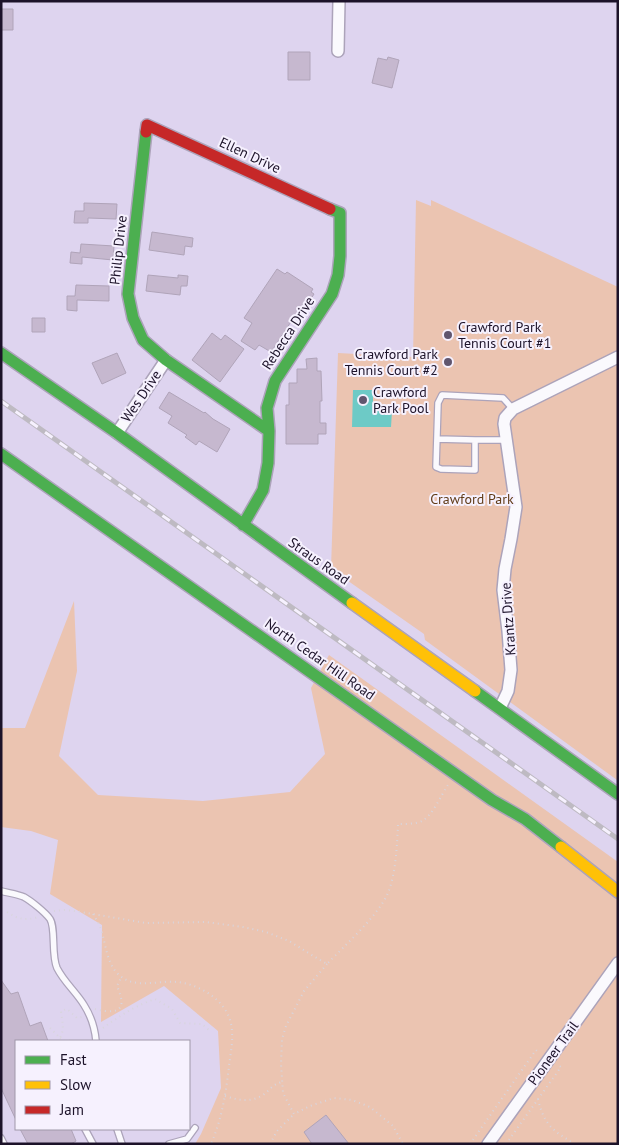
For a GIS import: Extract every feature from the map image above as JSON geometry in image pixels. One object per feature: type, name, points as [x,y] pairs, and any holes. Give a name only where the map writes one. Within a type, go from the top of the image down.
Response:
[{"type":"street","points":[[338,51],[339,1]]},
{"type":"street","name":"Ellen Drive","points":[[147,125],[340,213]]},
{"type":"street","name":"Philip Drive","points":[[147,125],[128,294],[133,318],[144,340],[166,360],[269,431]]},
{"type":"street","name":"Rebecca Drive","points":[[243,525],[263,490],[268,463],[269,431],[267,408],[274,381],[332,294],[338,275],[340,213]]},
{"type":"street","name":"Straus Road","points":[[1,353],[117,433],[618,794]]},
{"type":"street","points":[[513,409],[618,357]]},
{"type":"street","name":"Wes Drive","points":[[117,433],[166,360]]},
{"type":"street","name":"Krantz Drive","points":[[500,708],[508,691],[511,670],[503,590],[516,507],[504,424],[505,418],[513,409]]},
{"type":"street","name":"North Cedar Hill Road","points":[[1,454],[492,800],[525,819],[618,892]]},
{"type":"street","name":"Pioneer Trail","points":[[488,1144],[618,963]]},
{"type":"lane","points":[[475,440],[475,470],[441,469],[436,467],[438,403],[442,395],[503,398],[513,409]]},
{"type":"lane","points":[[436,439],[507,440]]},
{"type":"lane","points":[[1,892],[23,897],[43,911],[52,921],[57,967],[84,1005],[92,1020],[96,1038]]},
{"type":"lane","points":[[169,1144],[187,1139],[195,1128]]},
{"type":"lane","points":[[86,1130],[93,1144]]},
{"type":"lane","points":[[117,1130],[122,1144]]},
{"type":"lane","points":[[1,1138],[4,1144]]},
{"type":"path","points":[[294,1114],[283,1093],[282,1082],[282,1039],[286,1026],[304,991],[377,910],[388,893],[396,854],[398,824],[422,821],[434,809],[450,781]]},
{"type":"path","points":[[51,912],[64,910],[146,923],[206,922],[228,924],[266,932],[289,941],[327,964]]},
{"type":"path","points":[[7,912],[22,920],[30,920],[40,916]]},
{"type":"path","points":[[93,914],[99,925],[110,960],[117,973],[128,980],[139,983],[178,982],[193,986],[206,992],[225,1008],[232,1032],[227,1082],[216,1133],[211,1144]]},
{"type":"path","points":[[96,1038],[122,1015],[156,999],[172,1009],[180,1024],[202,1024],[210,1031]]},
{"type":"path","points":[[470,1144],[536,1050],[538,1052]]},
{"type":"path","points":[[506,1144],[561,1067],[558,1066]]},
{"type":"path","points":[[225,1096],[249,1101],[263,1095],[276,1083],[282,1082]]},
{"type":"path","points":[[270,1144],[277,1131],[294,1114],[334,1098],[352,1100],[370,1107],[393,1126],[403,1144]]},
{"type":"path","points":[[538,1099],[541,1113],[548,1124],[575,1144]]},
{"type":"green space","name":"Crawford Park","points":[[416,200],[431,206],[431,200],[618,287],[617,780],[425,640],[424,634],[331,569],[338,353],[413,357]]},
{"type":"green space","points":[[74,601],[77,671],[59,756],[98,795],[203,801],[290,792],[325,754],[311,688],[329,655],[618,862],[618,1144],[195,1144],[221,1088],[218,1031],[164,986],[101,1022],[102,925],[50,894],[58,840],[31,831],[1,827],[1,728],[25,728]]},
{"type":"shaded area","name":"Crawford Park Pool","points":[[353,390],[373,390],[373,411],[392,411],[391,427],[352,427]]},
{"type":"building","points":[[1,9],[13,9],[13,30],[1,30]]},
{"type":"building","points":[[288,52],[310,52],[310,80],[288,80]]},
{"type":"building","points":[[388,57],[399,60],[392,88],[372,83],[378,58],[387,60]]},
{"type":"building","points":[[84,203],[117,204],[116,219],[88,218],[88,223],[74,223],[75,211],[84,211]]},
{"type":"building","points":[[152,232],[193,238],[192,247],[185,246],[184,255],[149,250]]},
{"type":"building","points":[[81,244],[114,246],[113,260],[82,257],[82,264],[70,263],[71,252],[80,253]]},
{"type":"building","points":[[277,269],[285,274],[287,272],[313,289],[311,292],[314,294],[307,305],[304,302],[271,352],[259,345],[255,350],[241,341],[252,323],[244,318]]},
{"type":"building","points":[[148,275],[178,278],[178,275],[188,276],[187,286],[181,286],[180,295],[146,291]]},
{"type":"building","points":[[76,285],[109,286],[109,301],[77,300],[77,311],[67,310],[67,296],[75,296]]},
{"type":"building","points":[[32,318],[45,318],[45,332],[32,332]]},
{"type":"building","points":[[212,333],[221,340],[225,335],[244,349],[220,382],[192,360]]},
{"type":"building","points":[[117,353],[126,373],[102,384],[92,363]]},
{"type":"building","points":[[317,358],[317,371],[321,371],[322,401],[320,401],[320,423],[326,423],[326,434],[318,434],[318,444],[286,444],[286,405],[289,405],[289,383],[297,383],[297,369],[307,369],[306,359]]},
{"type":"building","points":[[169,392],[205,412],[230,429],[217,452],[199,441],[196,445],[185,437],[187,435],[168,423],[172,416],[159,408]]},
{"type":"building","points":[[1,980],[11,994],[18,992],[30,1026],[41,1022],[48,1040],[15,1040],[15,1118],[1,1088]]},
{"type":"building","points":[[326,1115],[349,1144],[312,1144],[304,1132]]},
{"type":"building","points":[[21,1130],[71,1130],[76,1141],[71,1144],[28,1144]]},
{"type":"railway","points":[[1,401],[618,839]]},
{"type":"traffic: fast","points":[[146,132],[128,294],[133,318],[143,340],[166,360],[269,431]]},
{"type":"traffic: fast","points":[[243,525],[263,490],[268,463],[269,431],[267,408],[275,381],[332,294],[338,275],[340,213],[330,209]]},
{"type":"traffic: fast","points":[[1,353],[117,433],[352,603]]},
{"type":"traffic: fast","points":[[1,454],[492,800],[525,819],[561,847]]},
{"type":"traffic: fast","points":[[475,691],[618,794]]},
{"type":"traffic: slow","points":[[352,603],[475,691]]},
{"type":"traffic: slow","points":[[561,847],[618,892]]},
{"type":"traffic: jam","points":[[146,132],[147,125],[330,209]]},
{"type":"place","name":"Crawford Park Tennis Court #1","points":[[448,335]]},
{"type":"place","name":"Crawford Park Tennis Court #2","points":[[448,362]]},
{"type":"place","name":"Crawford Park Pool","points":[[363,400]]}]
